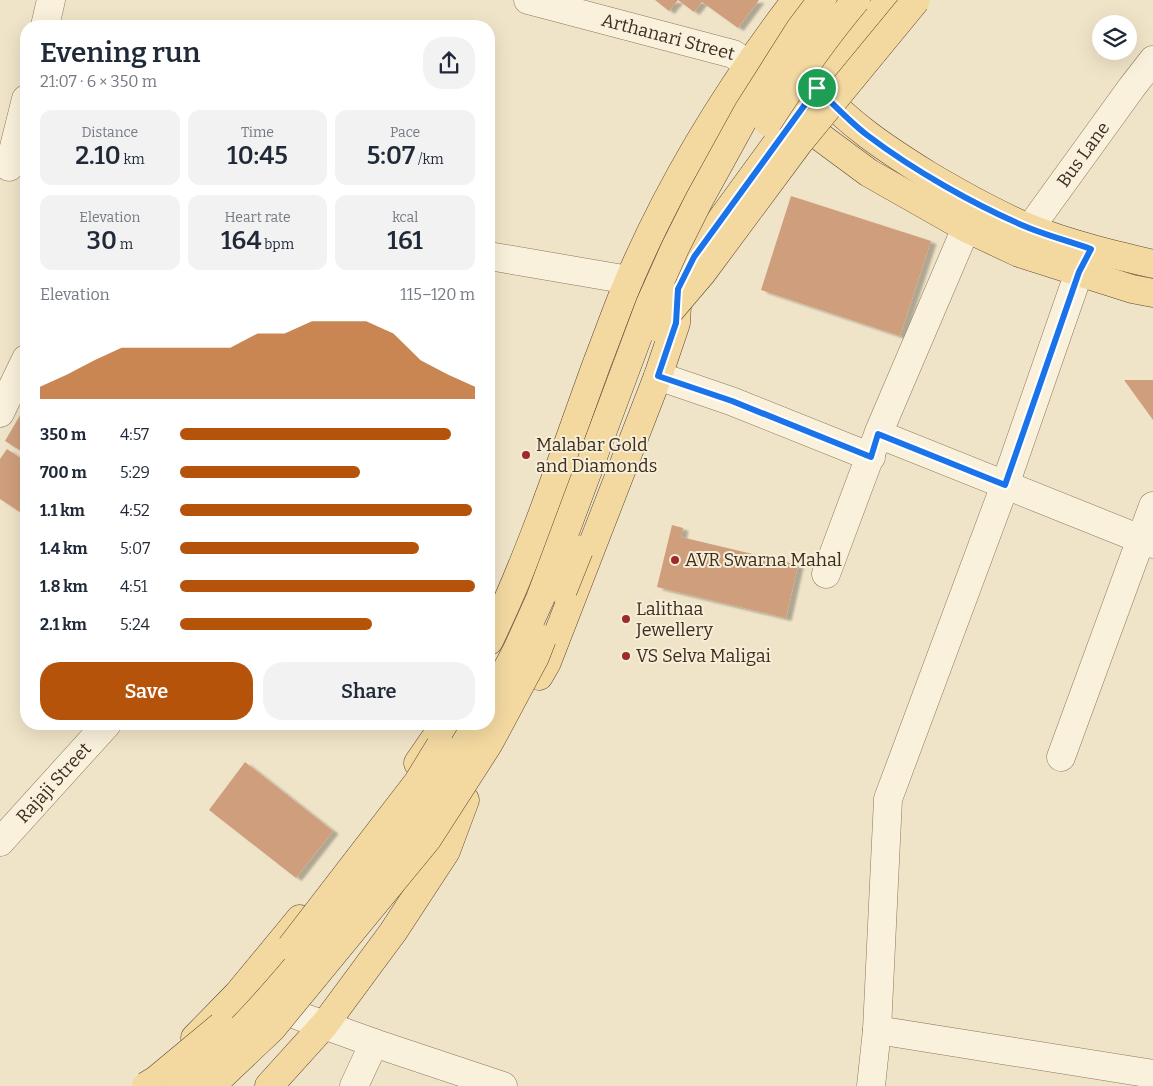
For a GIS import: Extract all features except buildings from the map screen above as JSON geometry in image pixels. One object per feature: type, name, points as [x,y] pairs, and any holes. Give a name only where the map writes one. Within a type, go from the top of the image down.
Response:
[{"type":"main road","points":[[495,627],[528,550],[629,280],[678,177],[748,64],[796,0]]},
{"type":"main road","points":[[495,692],[517,650],[540,599],[650,304],[675,248],[748,111],[800,30],[822,0]]},
{"type":"main road","points":[[211,1086],[272,1028],[428,838],[489,744],[535,657],[579,550],[656,327],[690,250],[800,73],[856,0]]},
{"type":"main road","points":[[230,1086],[278,1039],[390,904],[433,850],[465,800],[548,662],[658,376],[676,323],[678,289],[694,257],[817,88],[889,0]]},
{"type":"main road","points":[[656,327],[702,273],[800,141],[916,0]]},
{"type":"main road","points":[[770,33],[817,88],[859,128],[892,153],[986,208],[1030,228],[1132,289],[1153,293]]},
{"type":"main road","points":[[748,64],[819,136],[869,173],[966,228],[1019,252],[1085,261],[1153,264]]},
{"type":"main road","points":[[178,1086],[231,1040],[291,976],[404,837],[430,801],[473,730]]},
{"type":"main road","points":[[132,1086],[159,1070],[203,1032],[238,994],[341,869],[444,731]]},
{"type":"main road","points":[[146,1086],[156,1080],[232,1016],[295,942],[418,782],[444,731]]},
{"type":"main road","points":[[269,1086],[324,1024],[393,932],[446,851],[465,800]]},
{"type":"street","points":[[46,20],[51,0]]},
{"type":"street","name":"Arthanari Street","points":[[528,0],[733,54],[748,64]]},
{"type":"street","name":"Bus Lane","points":[[1019,252],[1030,228],[1132,86],[1153,60]]},
{"type":"street","points":[[12,167],[20,128]]},
{"type":"street","points":[[826,574],[875,446],[966,228]]},
{"type":"street","points":[[495,257],[629,280]]},
{"type":"street","points":[[871,1086],[877,1030],[888,799],[1005,485],[1085,261]]},
{"type":"street","points":[[0,413],[20,371]]},
{"type":"street","points":[[658,376],[875,446],[1005,485],[1147,542]]},
{"type":"street","points":[[1061,757],[1147,542],[1153,506]]},
{"type":"street","name":"Rajaji Street","points":[[0,842],[101,730]]},
{"type":"street","points":[[238,994],[374,1043],[503,1086]]},
{"type":"street","points":[[877,1030],[1153,1074]]},
{"type":"street","points":[[354,1086],[374,1043]]},
{"type":"place","name":"Malabar Gold and Diamonds","points":[[526,455]]},
{"type":"place","name":"AVR Swarna Mahal","points":[[675,560]]},
{"type":"place","name":"Lalithaa Jewellery","points":[[626,619]]},
{"type":"place","name":"VS Selva Maligai","points":[[626,656]]},
{"type":"route","points":[[817,88],[840,112],[866,134],[892,153],[944,184],[986,208],[1030,228],[1091,249],[1079,272],[1005,485],[878,434],[871,457],[732,401],[658,376],[676,323],[678,289],[694,257],[817,88]]}]
